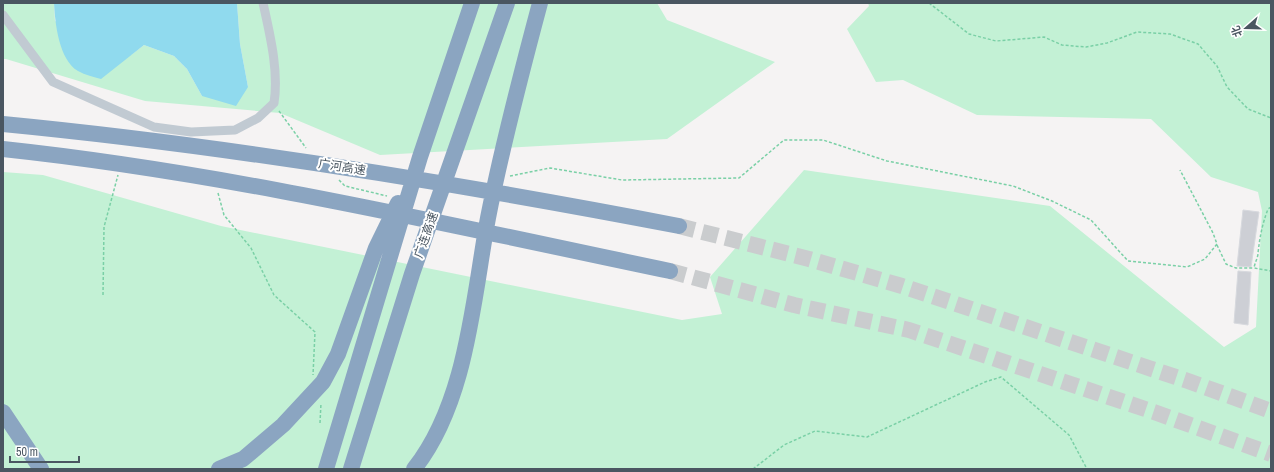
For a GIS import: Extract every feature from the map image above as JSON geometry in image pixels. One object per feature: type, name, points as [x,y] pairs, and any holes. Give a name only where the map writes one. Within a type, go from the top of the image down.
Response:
[{"type":"highway","points":[[326,469],[420,157],[472,3]]},
{"type":"highway","name":"广连高速","points":[[351,469],[412,274],[501,24],[507,3]]},
{"type":"highway","points":[[414,469],[435,437],[450,400],[464,354],[489,217],[518,86],[540,3]]},
{"type":"highway","name":"广河高速","points":[[3,124],[284,157],[554,202],[679,226]]},
{"type":"highway","points":[[3,149],[61,155],[273,188],[670,271]]},
{"type":"highway","points":[[219,469],[243,459],[283,425],[323,382],[338,354],[376,248],[420,157]]},
{"type":"highway","points":[[3,412],[42,469]]},
{"type":"highway","points":[[16,433],[50,469]]},
{"type":"street","points":[[3,15],[53,82],[154,127],[191,132],[235,130],[258,118],[274,104],[276,92],[271,42],[263,3]]},
{"type":"path","points":[[929,3],[969,34],[996,41],[1044,37],[1062,44],[1086,47],[1106,43],[1137,32],[1170,34],[1198,44],[1217,66],[1227,87],[1248,109],[1271,118]]},
{"type":"path","points":[[274,104],[310,153]]},
{"type":"path","points":[[504,178],[511,175],[550,168],[622,180],[738,178],[784,140],[823,140],[887,161],[1013,186],[1045,198],[1091,220],[1128,261],[1186,267],[1205,259],[1216,244]]},
{"type":"path","points":[[1180,170],[1213,233],[1216,244],[1226,264],[1236,268],[1254,268],[1271,271]]},
{"type":"path","points":[[103,295],[104,227],[119,172]]},
{"type":"path","points":[[339,180],[345,186],[388,196]]},
{"type":"path","points":[[217,191],[224,215],[251,248],[274,295],[315,332],[312,373],[315,379]]},
{"type":"path","points":[[1254,268],[1255,260],[1258,255],[1261,227],[1268,209],[1271,207]]},
{"type":"path","points":[[753,469],[784,444],[815,431],[867,437],[985,382],[1001,377],[1069,435],[1087,469]]},
{"type":"path","points":[[320,423],[321,399]]},
{"type":"green space","points":[[3,3],[54,3],[55,21],[131,55],[144,45],[174,56],[187,69],[202,96],[248,87],[240,44],[237,3],[657,3],[667,20],[775,62],[667,139],[380,155],[280,113],[145,101],[3,59]]},
{"type":"green space","points":[[868,3],[1271,3],[1271,469],[3,469],[3,172],[43,175],[221,226],[682,320],[722,314],[710,277],[804,170],[1050,206],[1224,347],[1256,327],[1262,211],[1258,192],[1211,177],[1151,119],[977,115],[903,80],[876,82],[847,29],[869,6]]},
{"type":"water","points":[[54,3],[237,3],[240,44],[248,87],[236,106],[202,96],[187,69],[174,56],[144,45],[101,79],[84,74],[72,66],[66,59],[62,50],[57,30]]},
{"type":"building","points":[[1243,210],[1259,212],[1251,267],[1237,266]]},
{"type":"building","points":[[1238,271],[1251,272],[1248,325],[1234,323]]},
{"type":"tunnel","points":[[679,226],[809,259],[902,286],[1188,381],[1271,411]]},
{"type":"tunnel","points":[[670,271],[794,305],[909,330],[1154,412],[1271,454]]}]
